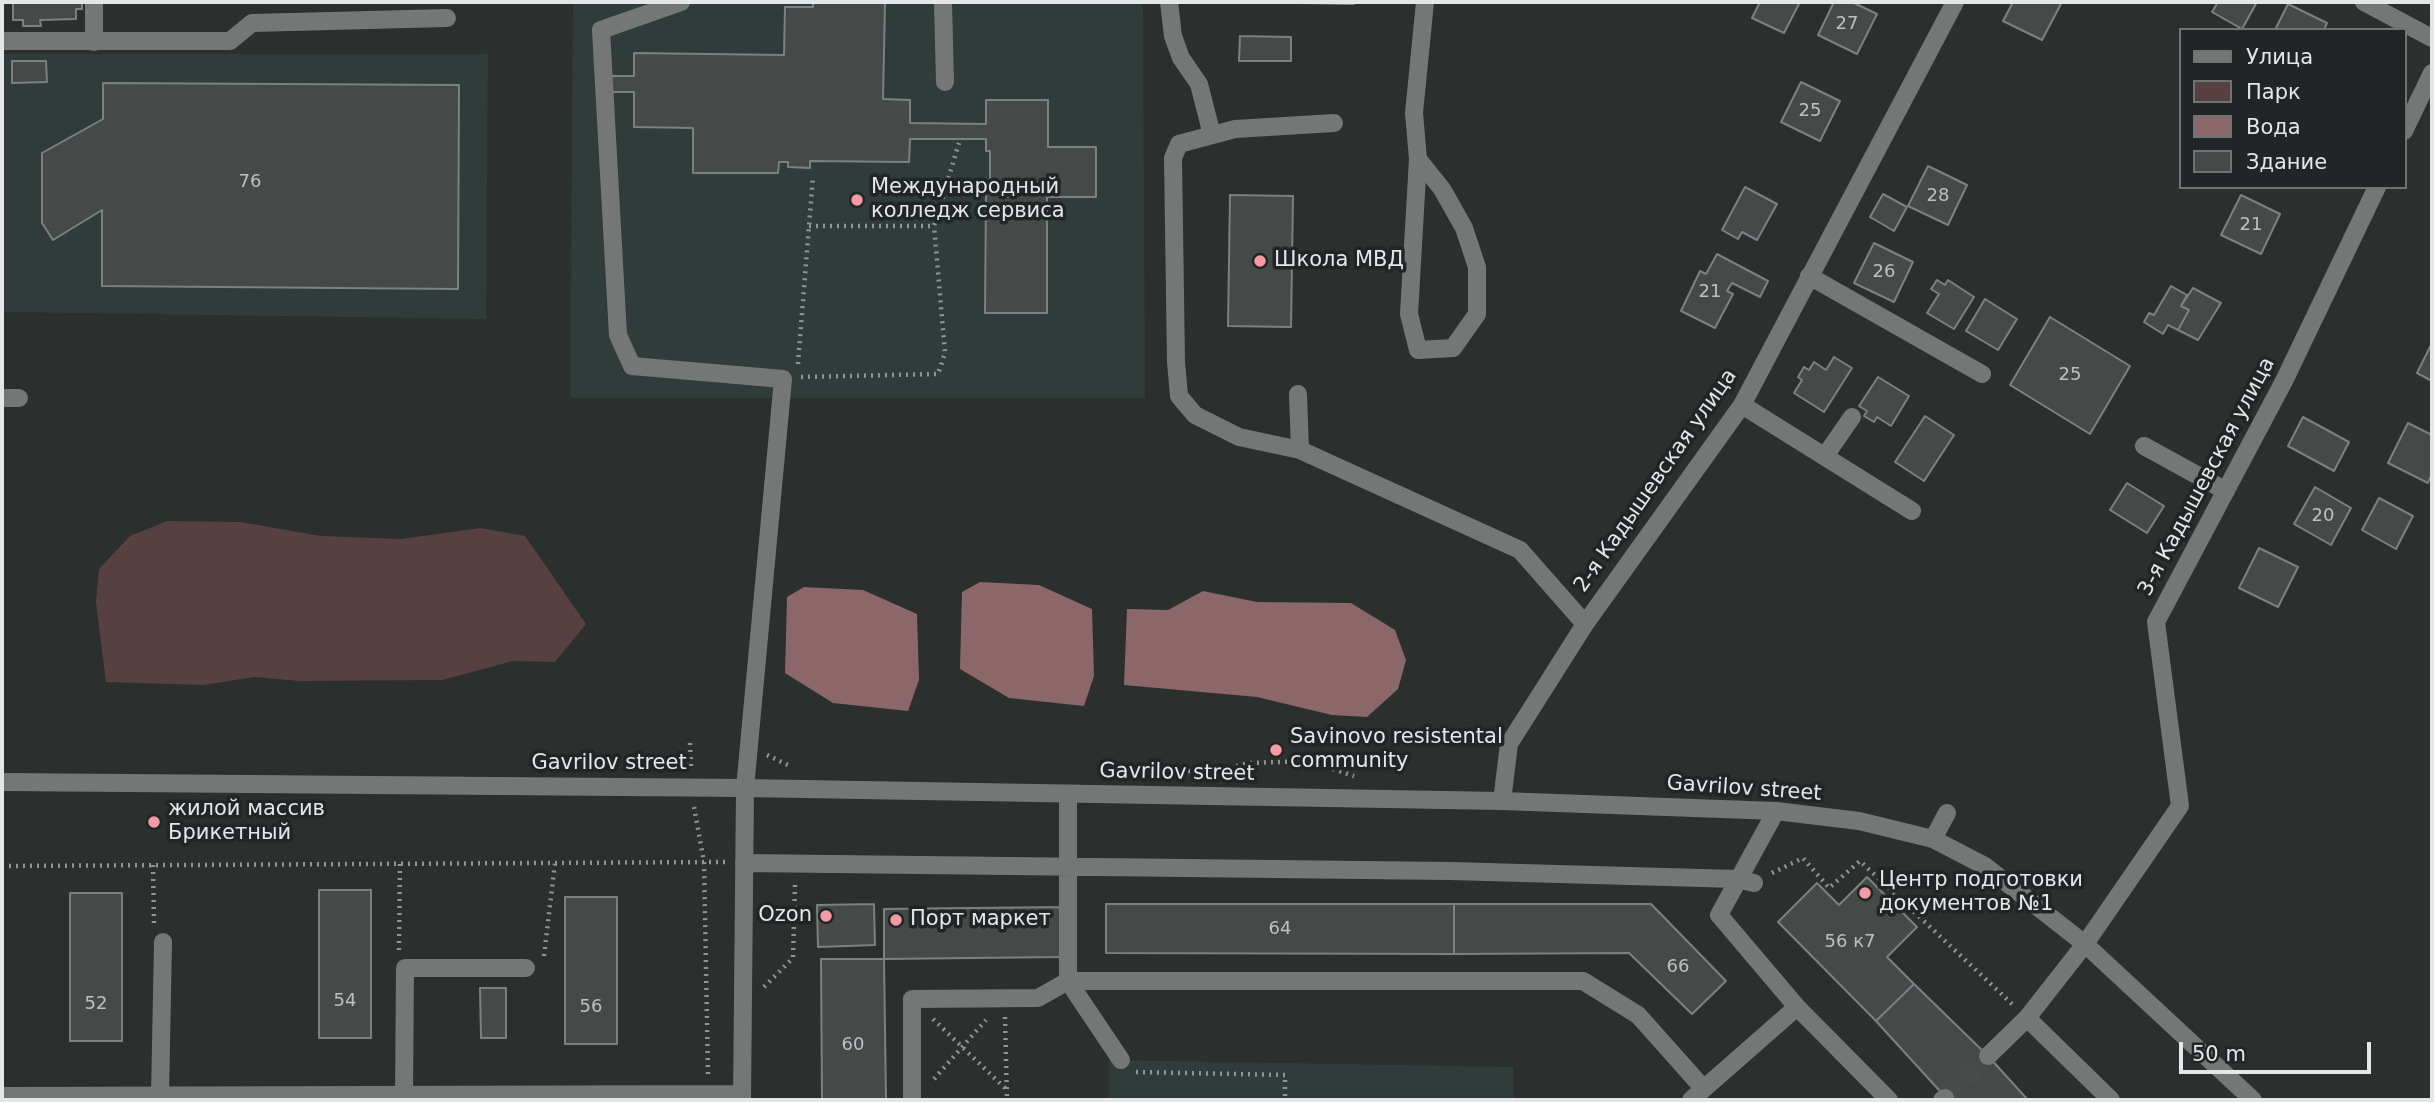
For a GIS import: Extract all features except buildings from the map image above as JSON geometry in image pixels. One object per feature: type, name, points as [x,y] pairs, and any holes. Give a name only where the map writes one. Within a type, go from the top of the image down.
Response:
[{"type":"street","points":[[94,2],[94,42]]},
{"type":"street","points":[[2,1096],[708,1094],[742,1097],[745,788],[783,379],[632,366],[618,335],[601,30],[681,2]]},
{"type":"street","points":[[943,2],[944,82]]},
{"type":"street","points":[[1169,2],[1173,36],[1181,58],[1199,84],[1212,135]]},
{"type":"street","points":[[1418,159],[1442,189],[1464,228],[1477,267],[1477,314],[1453,348],[1418,349],[1409,314],[1418,159],[1413,113],[1425,2]]},
{"type":"street","name":"2-я Кадышевская улица","points":[[1502,801],[1509,744],[1585,624],[1742,405],[1955,2]]},
{"type":"street","points":[[2364,2],[2432,38]]},
{"type":"street","points":[[2,41],[230,41],[253,23],[447,18]]},
{"type":"street","points":[[2406,127],[2432,72]]},
{"type":"street","points":[[1334,123],[1235,129],[1179,144],[1173,158],[1176,362],[1179,396],[1195,415],[1239,437],[1300,450],[1520,550],[1585,624]]},
{"type":"street","name":"3-я Кадышевская улица","points":[[1988,1056],[2027,1018],[2085,944],[2179,807],[2156,622],[2284,381],[2376,189]]},
{"type":"street","points":[[1809,276],[1982,374]]},
{"type":"street","points":[[1298,394],[1300,450]]},
{"type":"street","points":[[1742,405],[1912,511]]},
{"type":"street","points":[[1825,456],[1852,417]]},
{"type":"street","points":[[2144,446],[2226,491]]},
{"type":"street","name":"Gavrilov street","points":[[2,782],[745,788],[1502,801],[1776,811],[1859,821],[1933,839],[1984,866],[2085,944],[2253,1100]]},
{"type":"street","points":[[1068,794],[1068,981],[1121,1060]]},
{"type":"street","points":[[1776,811],[1745,881],[1719,915],[1797,1007],[1884,1099]]},
{"type":"street","points":[[1933,839],[1947,813]]},
{"type":"street","points":[[744,863],[1450,871],[1745,881]]},
{"type":"street","points":[[160,1096],[163,942]]},
{"type":"street","points":[[404,1095],[405,968],[526,968]]},
{"type":"street","points":[[912,1100],[912,999],[1038,998],[1068,981],[1583,981],[1639,1015],[1697,1094],[1797,1007]]},
{"type":"street","points":[[2027,1018],[2111,1100]]},
{"type":"path","points":[[783,379],[797,376],[938,374],[944,353],[934,226],[959,143]]},
{"type":"path","points":[[809,226],[934,226]]},
{"type":"path","points":[[690,743],[691,788],[704,862],[708,1094]]},
{"type":"path","points":[[1745,881],[1803,858],[1829,888],[1860,861],[2027,1018]]},
{"type":"path","points":[[526,968],[543,965],[555,863]]},
{"type":"path","points":[[2,866],[744,863]]},
{"type":"path","points":[[743,1008],[793,958],[796,863]]},
{"type":"path","points":[[400,864],[399,966],[405,968]]},
{"type":"path","points":[[153,865],[154,932],[163,942]]},
{"type":"path","points":[[912,999],[1007,1090]]},
{"type":"path","points":[[931,1083],[1005,999]]},
{"type":"path","points":[[1005,999],[1007,1100]]},
{"type":"path","points":[[1121,1060],[1129,1072],[1285,1075],[1285,1100]]},
{"type":"shaded area","name":"Международный колледж сервиса","points":[[573,2],[1143,2],[1145,398],[570,398]]},
{"type":"shaded area","points":[[3,54],[488,54],[486,319],[4,312]]},
{"type":"shaded area","points":[[1109,1060],[1513,1067],[1514,1100],[1109,1100]]},
{"type":"green space","points":[[167,521],[240,522],[321,536],[401,539],[480,528],[525,536],[586,624],[555,662],[513,661],[442,680],[300,681],[254,677],[204,685],[106,682],[96,602],[99,569],[130,536]]},
{"type":"water","points":[[980,582],[1039,585],[1092,609],[1094,676],[1084,706],[1009,698],[960,669],[962,592]]},
{"type":"water","points":[[804,587],[863,590],[917,614],[919,680],[908,711],[833,703],[785,673],[787,597]]},
{"type":"water","points":[[1203,591],[1257,602],[1351,603],[1395,630],[1406,660],[1398,689],[1367,717],[1332,715],[1257,697],[1124,685],[1127,609],[1168,610]]},
{"type":"tunnel","points":[[1945,1098],[1988,1056]]},
{"type":"place","name":"Международный колледж сервиса","points":[[857,200]]},
{"type":"place","name":"Школа МВД","points":[[1260,261]]},
{"type":"place","name":"Savinovo resistental community","points":[[1276,750]]},
{"type":"place","name":"жилой массив Брикетный","points":[[154,822]]},
{"type":"place","name":"Центр подготовки документов №1","points":[[1865,893]]},
{"type":"place","name":"Ozon","points":[[826,916]]},
{"type":"place","name":"Порт маркет","points":[[896,920]]}]
